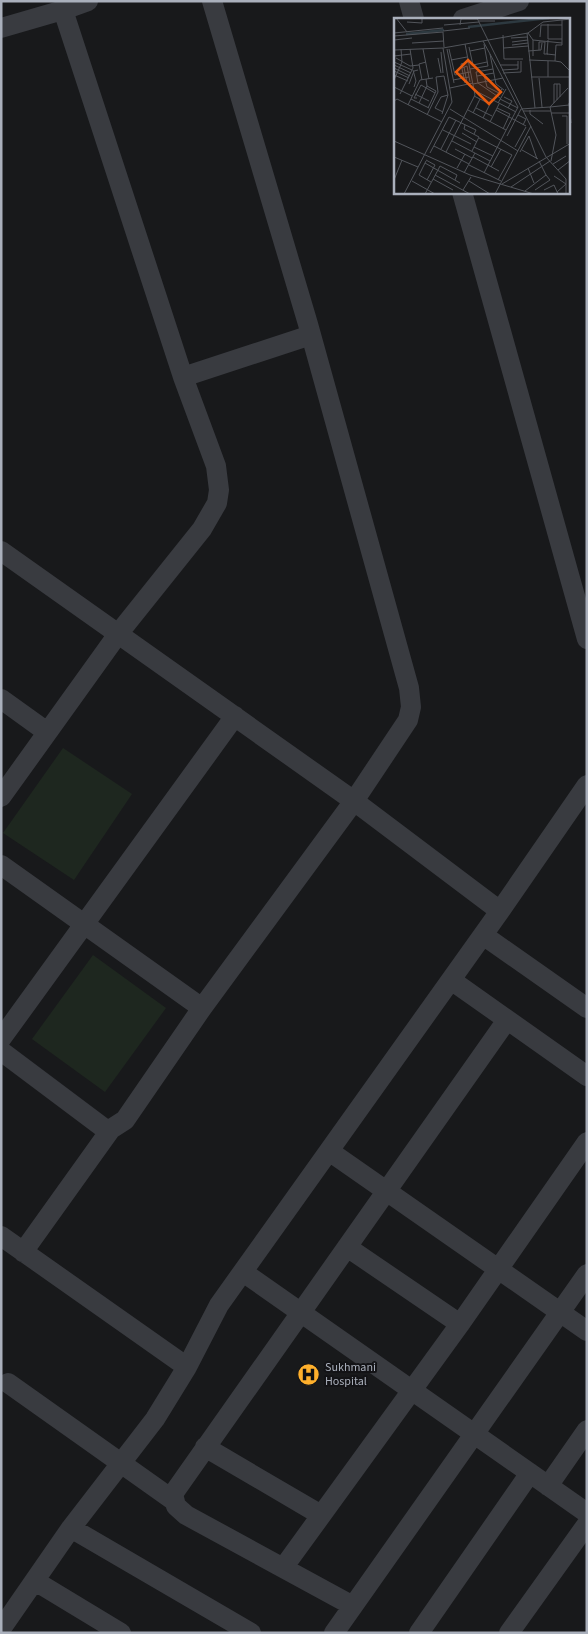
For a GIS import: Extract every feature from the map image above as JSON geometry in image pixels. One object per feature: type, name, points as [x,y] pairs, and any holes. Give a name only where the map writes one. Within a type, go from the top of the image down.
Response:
[{"type":"street","points":[[1,28],[88,1]]},
{"type":"street","points":[[23,1252],[111,1129],[125,1120],[202,1008],[354,801],[408,720],[411,699],[311,335],[212,1]]},
{"type":"street","points":[[409,1],[414,18]]},
{"type":"street","points":[[466,18],[519,1]]},
{"type":"street","points":[[1,797],[118,634],[202,529],[216,503],[219,490],[216,466],[184,377],[63,10]]},
{"type":"street","points":[[463,194],[587,639]]},
{"type":"street","points":[[184,377],[311,335]]},
{"type":"street","points":[[1,551],[354,801],[500,911]]},
{"type":"street","points":[[1,699],[47,732]]},
{"type":"street","points":[[1,1039],[234,716]]},
{"type":"street","points":[[1,1629],[71,1528],[155,1420],[187,1367],[219,1306],[587,786]]},
{"type":"street","points":[[1,865],[202,1008]]},
{"type":"street","points":[[483,935],[587,1008]]},
{"type":"street","points":[[451,980],[587,1076]]},
{"type":"street","points":[[173,1500],[176,1489],[205,1447],[507,1020]]},
{"type":"street","points":[[1,1051],[105,1128],[111,1129]]},
{"type":"street","points":[[283,1568],[460,1324],[587,1142]]},
{"type":"street","points":[[329,1151],[587,1331]]},
{"type":"street","points":[[1,1236],[187,1367]]},
{"type":"street","points":[[347,1247],[460,1324]]},
{"type":"street","points":[[243,1272],[587,1513]]},
{"type":"street","points":[[334,1633],[587,1274]]},
{"type":"street","points":[[4,1385],[122,1462],[173,1500],[180,1511],[186,1515],[353,1606]]},
{"type":"street","points":[[548,1486],[587,1430]]},
{"type":"street","points":[[205,1447],[321,1515]]},
{"type":"street","points":[[419,1633],[530,1473]]},
{"type":"street","points":[[509,1633],[587,1524]]},
{"type":"street","points":[[71,1528],[251,1633]]},
{"type":"street","points":[[36,1581],[121,1633]]},
{"type":"shaded area","points":[[63,748],[132,794],[74,880],[3,833]]},
{"type":"shaded area","points":[[93,955],[166,1008],[105,1092],[32,1039]]},
{"type":"place","name":"Sukhmani Hospital","points":[[309,1374]]}]
